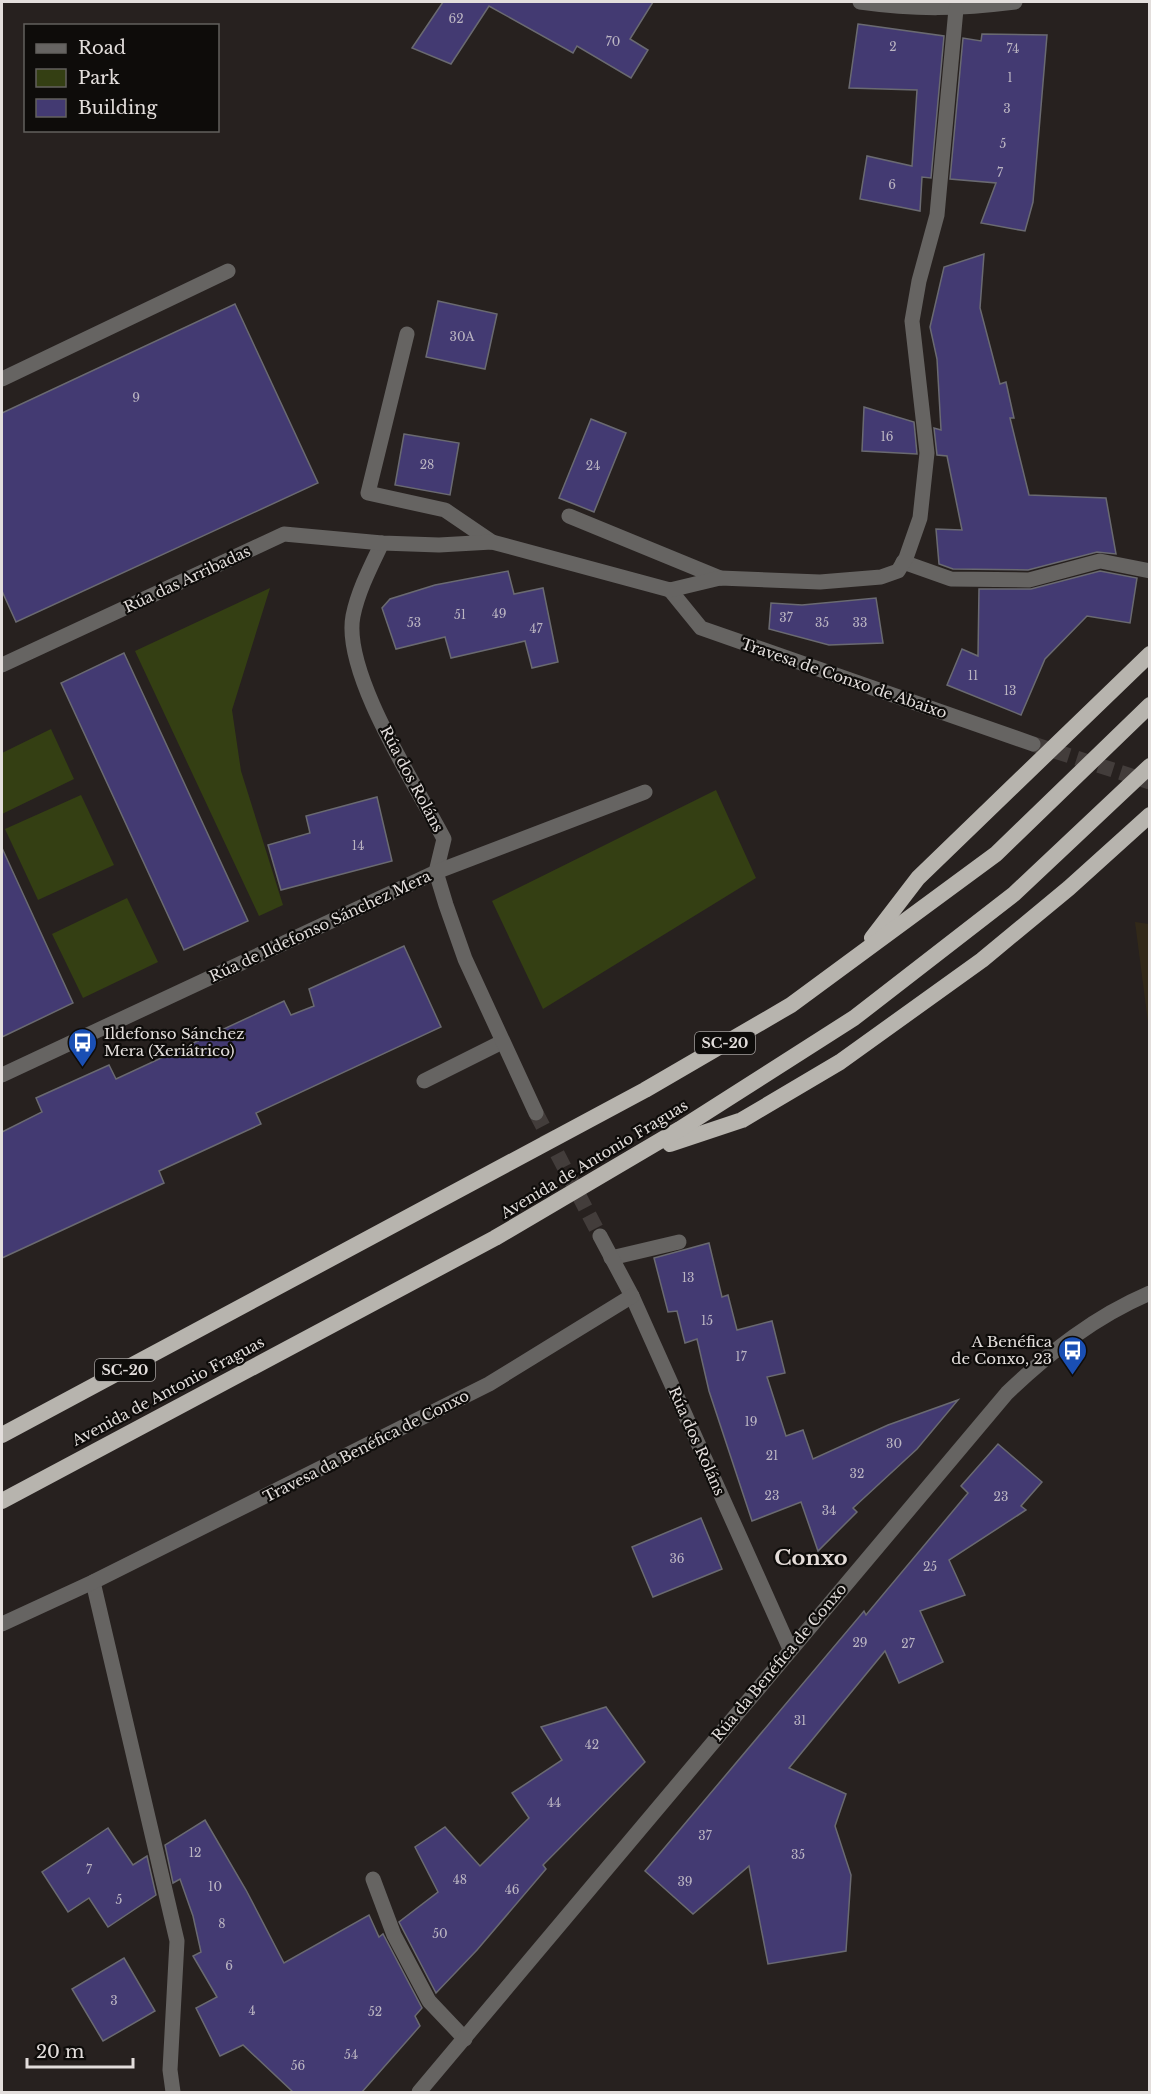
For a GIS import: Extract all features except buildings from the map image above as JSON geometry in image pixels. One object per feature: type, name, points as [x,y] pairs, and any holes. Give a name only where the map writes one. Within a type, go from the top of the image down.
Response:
[{"type":"highway","points":[[860,953],[918,878],[1149,654]]},
{"type":"highway","name":"SC-20","points":[[2,1435],[645,1090],[791,1005],[996,854],[1149,705]]},
{"type":"highway","name":"Avenida de Antonio Fraguas","points":[[2,1501],[495,1238],[638,1155],[854,1018],[1014,894],[1149,766]]},
{"type":"highway","points":[[638,1155],[742,1120],[840,1062],[982,960],[1069,888],[1149,815]]},
{"type":"street","points":[[860,2],[921,9],[956,9],[1015,2]]},
{"type":"street","points":[[406,334],[368,493],[445,510],[492,542],[670,591],[720,578],[820,582],[876,578],[898,571],[920,518],[927,453],[912,321],[919,281],[937,215],[956,9]]},
{"type":"street","points":[[2,379],[228,271]]},
{"type":"street","points":[[569,516],[720,578]]},
{"type":"street","name":"Rúa das Arribadas","points":[[2,665],[284,534],[382,543],[439,545],[492,542]]},
{"type":"street","name":"Rúa dos Roláns","points":[[382,543],[353,616],[354,652],[373,706],[444,839],[436,873]]},
{"type":"street","points":[[903,562],[951,579],[1029,580],[1100,561],[1149,571]]},
{"type":"street","name":"Travesa de Conxo de Abaixo","points":[[670,591],[701,628],[1033,744]]},
{"type":"street","name":"Rúa de Ildefonso Sánchez Mera","points":[[2,1075],[436,873],[645,792]]},
{"type":"street","points":[[436,873],[465,959],[536,1113]]},
{"type":"street","points":[[424,1081],[502,1042]]},
{"type":"street","name":"Rúa dos Roláns","points":[[600,1236],[632,1296],[790,1648]]},
{"type":"street","points":[[611,1258],[679,1242]]},
{"type":"street","name":"Rúa da Benéfica de Conxo","points":[[419,2092],[790,1648],[1007,1393],[1069,1338],[1100,1318],[1149,1293]]},
{"type":"street","name":"Travesa da Benéfica de Conxo","points":[[2,1624],[93,1582],[489,1384],[632,1296]]},
{"type":"street","points":[[93,1582],[177,1941],[170,2070],[173,2092]]},
{"type":"street","points":[[373,1879],[394,1935],[429,2001],[465,2039]]},
{"type":"shaded area","points":[[1135,922],[1149,924],[1149,1030]]},
{"type":"green space","points":[[270,588],[232,710],[241,771],[283,905],[259,916],[135,651]]},
{"type":"green space","points":[[51,729],[74,779],[2,814],[2,753]]},
{"type":"green space","points":[[716,790],[756,878],[543,1009],[492,901]]},
{"type":"green space","points":[[81,795],[114,865],[38,900],[5,829]]},
{"type":"green space","points":[[127,898],[158,962],[83,998],[52,934]]},
{"type":"tunnel","points":[[1033,744],[1150,782]]},
{"type":"tunnel","points":[[536,1113],[600,1236]]},
{"type":"place","name":"Ildefonso Sánchez Mera (Xeriátrico)","points":[[83,1068]]},
{"type":"place","name":"A Benéfica de Conxo, 23","points":[[1073,1376]]},
{"type":"district","name":"Conxo","points":[[811,1558]]}]
